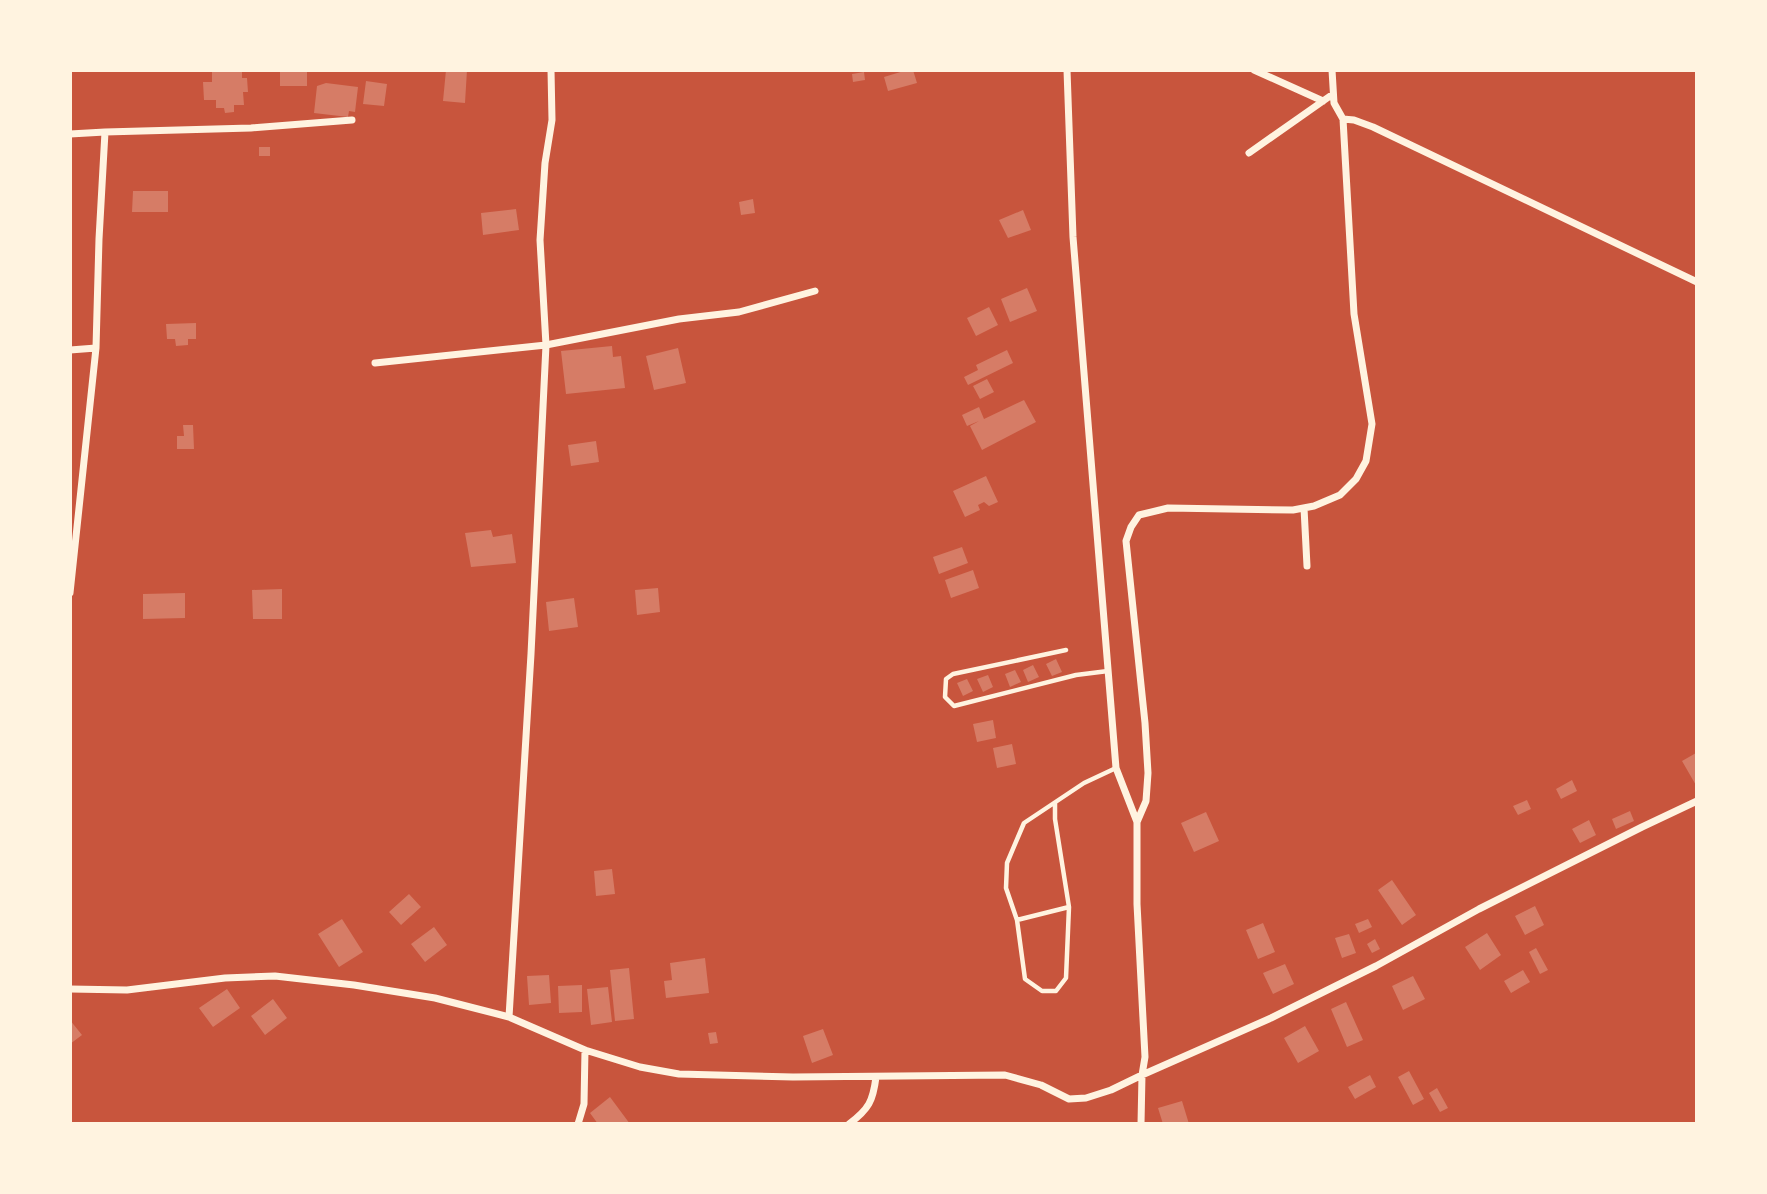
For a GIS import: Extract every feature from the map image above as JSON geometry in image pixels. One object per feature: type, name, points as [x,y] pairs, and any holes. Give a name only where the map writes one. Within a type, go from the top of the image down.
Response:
[{"type":"street","points":[[509,1017],[546,345],[540,240],[545,163],[552,120],[551,70]]},
{"type":"street","points":[[1067,70],[1073,237],[1116,768],[1137,822],[1137,904],[1145,1057],[1141,1124]]},
{"type":"street","points":[[1254,70],[1323,101]]},
{"type":"street","points":[[1137,822],[1146,801],[1148,773],[1126,541],[1131,527],[1139,515],[1168,509],[1304,509],[1340,495],[1356,479],[1366,461],[1372,424],[1354,314],[1343,119],[1334,103],[1332,70]]},
{"type":"street","points":[[1249,153],[1333,94]]},
{"type":"street","points":[[1343,119],[1373,127],[1697,282]]},
{"type":"street","points":[[70,134],[251,128],[352,120]]},
{"type":"street","points":[[70,593],[96,348],[100,216],[106,132]]},
{"type":"street","points":[[374,363],[546,345],[679,319],[739,312],[815,291]]},
{"type":"street","points":[[70,349],[96,348]]},
{"type":"street","points":[[1304,509],[1307,566]]},
{"type":"street","points":[[70,989],[127,990],[225,978],[275,976],[435,998],[509,1017],[585,1049],[640,1067],[680,1074],[876,1077],[1005,1075],[1041,1085],[1069,1099],[1086,1098],[1318,995],[1479,909],[1697,802]]},
{"type":"street","points":[[578,1124],[584,1104],[585,1049]]},
{"type":"street","points":[[849,1124],[866,1112],[874,1094],[876,1077]]},
{"type":"lane","points":[[1066,650],[953,674],[946,679],[946,697],[954,706],[1076,675],[1108,671]]},
{"type":"lane","points":[[1055,803],[1055,819],[1069,907],[1066,978],[1056,991],[1042,991],[1025,979],[1017,920],[1006,888],[1007,863],[1024,823],[1084,783],[1116,768]]},
{"type":"lane","points":[[1017,920],[1069,907]]},
{"type":"building","points":[[212,70],[242,70],[242,78],[247,78],[248,92],[243,92],[244,105],[234,105],[234,112],[225,113],[224,108],[216,108],[216,100],[204,100],[203,82],[212,82]]},
{"type":"building","points":[[280,70],[307,70],[307,86],[280,86]]},
{"type":"building","points":[[446,70],[467,70],[465,103],[443,101]]},
{"type":"building","points":[[913,70],[917,83],[888,91],[884,77]]},
{"type":"building","points":[[864,72],[865,80],[853,82],[852,74]]},
{"type":"building","points":[[366,81],[387,84],[384,106],[363,104]]},
{"type":"building","points":[[326,83],[358,87],[355,112],[349,111],[348,117],[314,113],[317,86]]},
{"type":"building","points":[[259,147],[270,147],[270,156],[259,156]]},
{"type":"building","points":[[133,191],[168,191],[168,212],[132,212]]},
{"type":"building","points":[[753,199],[755,213],[741,215],[739,202]]},
{"type":"building","points":[[516,209],[519,230],[483,235],[481,213]]},
{"type":"building","points":[[1023,210],[1031,230],[1008,238],[999,220]]},
{"type":"building","points":[[1027,288],[1037,311],[1010,322],[1001,299]]},
{"type":"building","points":[[989,307],[998,325],[976,336],[967,318]]},
{"type":"building","points":[[196,323],[196,339],[188,339],[188,345],[176,346],[175,339],[167,339],[166,324]]},
{"type":"building","points":[[612,346],[613,357],[621,356],[625,388],[566,394],[561,351]]},
{"type":"building","points":[[678,348],[686,383],[654,390],[646,356]]},
{"type":"building","points":[[1007,350],[1013,363],[968,385],[964,377],[978,370],[976,365]]},
{"type":"building","points":[[987,379],[994,392],[980,399],[973,386]]},
{"type":"building","points":[[1024,400],[1036,422],[982,450],[970,426],[979,421],[967,426],[962,415],[979,407],[984,419]]},
{"type":"building","points":[[183,425],[193,425],[194,449],[177,449],[177,436],[184,436]]},
{"type":"building","points":[[596,441],[599,462],[571,466],[568,445]]},
{"type":"building","points":[[986,476],[998,502],[989,506],[984,502],[978,505],[980,510],[965,517],[953,491]]},
{"type":"building","points":[[491,530],[493,537],[512,534],[516,563],[471,567],[465,533]]},
{"type":"building","points":[[962,547],[968,563],[939,574],[933,557]]},
{"type":"building","points":[[973,570],[979,588],[951,598],[945,580]]},
{"type":"building","points":[[658,588],[660,612],[637,615],[635,590]]},
{"type":"building","points":[[282,589],[282,619],[253,619],[252,590]]},
{"type":"building","points":[[185,593],[185,618],[143,619],[143,594]]},
{"type":"building","points":[[574,598],[578,627],[549,631],[546,602]]},
{"type":"building","points":[[1056,659],[1062,672],[1052,676],[1046,664]]},
{"type":"building","points":[[1033,665],[1039,677],[1028,682],[1023,670]]},
{"type":"building","points":[[1015,670],[1021,682],[1010,687],[1005,674]]},
{"type":"building","points":[[988,675],[993,687],[983,692],[977,679]]},
{"type":"building","points":[[967,679],[973,691],[963,696],[957,683]]},
{"type":"building","points":[[993,720],[996,738],[977,742],[973,724]]},
{"type":"building","points":[[1012,744],[1016,764],[997,768],[993,748]]},
{"type":"building","points":[[1696,753],[1697,755],[1697,787],[1682,761]]},
{"type":"building","points":[[1572,780],[1577,791],[1561,799],[1556,789]]},
{"type":"building","points":[[1527,800],[1531,809],[1518,815],[1513,806]]},
{"type":"building","points":[[1630,811],[1634,821],[1616,829],[1612,819]]},
{"type":"building","points":[[1206,812],[1219,841],[1194,852],[1181,823]]},
{"type":"building","points":[[1589,820],[1596,835],[1580,843],[1572,829]]},
{"type":"building","points":[[612,869],[615,894],[596,896],[594,871]]},
{"type":"building","points":[[1392,880],[1416,915],[1402,925],[1378,890]]},
{"type":"building","points":[[409,894],[421,907],[401,925],[389,912]]},
{"type":"building","points":[[1535,906],[1544,925],[1525,935],[1515,916]]},
{"type":"building","points":[[342,919],[363,952],[339,967],[318,934]]},
{"type":"building","points":[[1368,919],[1372,927],[1359,933],[1355,924]]},
{"type":"building","points":[[1263,923],[1275,952],[1258,959],[1246,930]]},
{"type":"building","points":[[434,927],[447,945],[425,962],[411,944]]},
{"type":"building","points":[[1487,933],[1501,955],[1480,970],[1465,947]]},
{"type":"building","points":[[1349,934],[1356,953],[1342,958],[1335,938]]},
{"type":"building","points":[[1375,939],[1380,949],[1372,953],[1367,944]]},
{"type":"building","points":[[1536,948],[1548,970],[1540,974],[1529,952]]},
{"type":"building","points":[[705,958],[709,993],[666,998],[664,981],[672,980],[670,963]]},
{"type":"building","points":[[1285,964],[1294,984],[1273,994],[1263,973]]},
{"type":"building","points":[[629,968],[634,1019],[615,1021],[610,970]]},
{"type":"building","points":[[1523,970],[1530,982],[1511,993],[1504,981]]},
{"type":"building","points":[[549,975],[551,1003],[529,1005],[527,976]]},
{"type":"building","points":[[1413,976],[1425,999],[1403,1010],[1392,986]]},
{"type":"building","points":[[582,985],[582,1012],[559,1013],[558,986]]},
{"type":"building","points":[[608,987],[612,1022],[591,1025],[587,989]]},
{"type":"building","points":[[227,989],[240,1008],[213,1027],[199,1008]]},
{"type":"building","points":[[273,999],[287,1018],[265,1035],[251,1016]]},
{"type":"building","points":[[1346,1002],[1363,1040],[1347,1047],[1331,1009]]},
{"type":"building","points":[[70,1020],[82,1035],[70,1044]]},
{"type":"building","points":[[1305,1026],[1319,1051],[1298,1063],[1284,1038]]},
{"type":"building","points":[[823,1029],[833,1055],[812,1063],[803,1036]]},
{"type":"building","points":[[716,1032],[718,1043],[710,1044],[708,1033]]},
{"type":"building","points":[[1409,1071],[1424,1099],[1413,1105],[1398,1077]]},
{"type":"building","points":[[1370,1075],[1376,1087],[1355,1099],[1348,1087]]},
{"type":"building","points":[[1437,1088],[1448,1108],[1440,1112],[1429,1093]]},
{"type":"building","points":[[610,1097],[630,1124],[598,1124],[590,1113]]},
{"type":"building","points":[[1182,1101],[1189,1124],[1163,1124],[1158,1108]]}]
